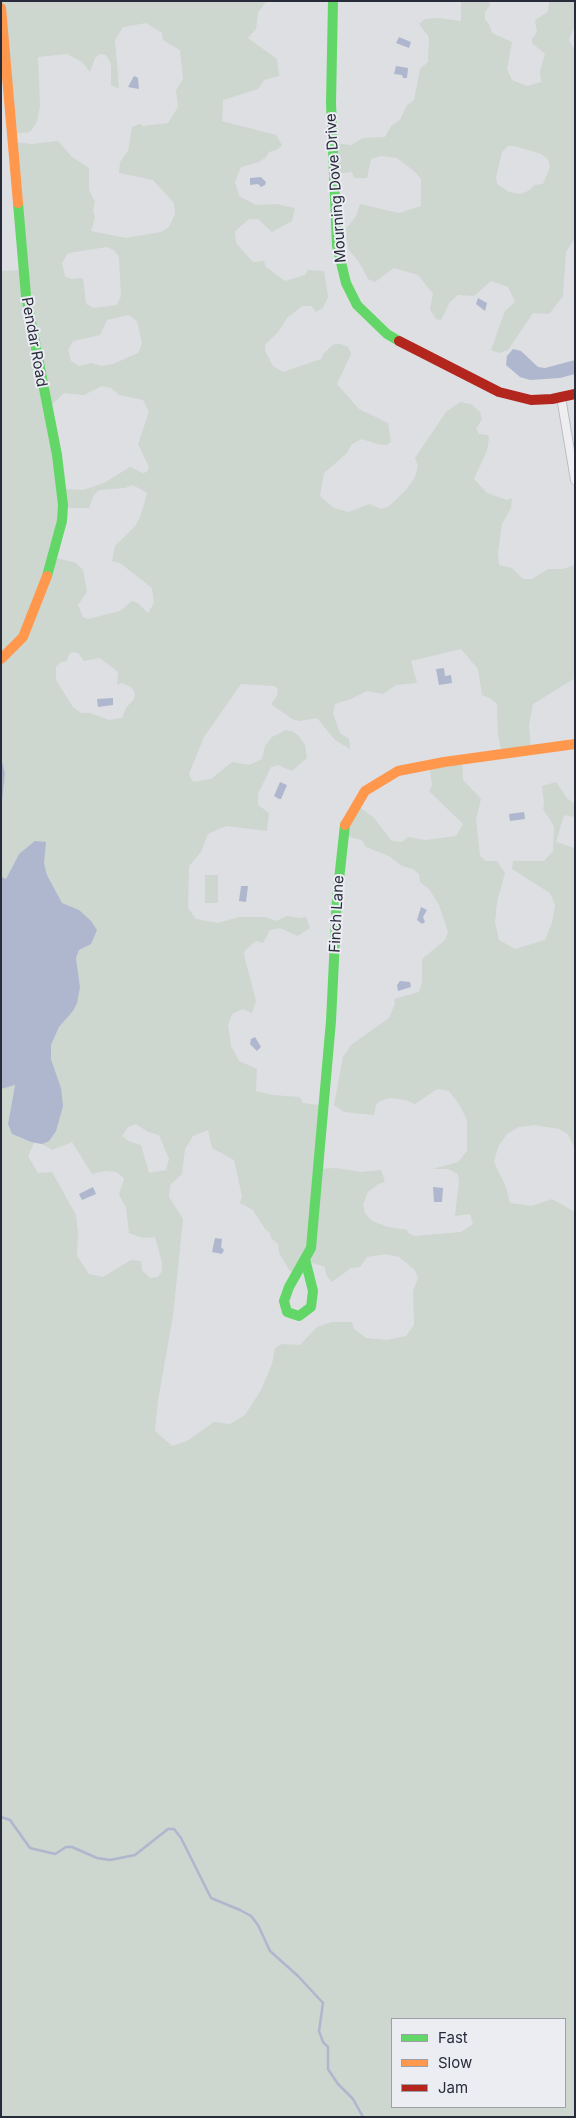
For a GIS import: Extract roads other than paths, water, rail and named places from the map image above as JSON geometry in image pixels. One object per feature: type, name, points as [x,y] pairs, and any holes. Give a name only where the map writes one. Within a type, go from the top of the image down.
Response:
[{"type":"street","name":"Mourning Dove Drive","points":[[333,1],[331,103],[334,210],[338,260],[353,298],[366,316],[387,334],[484,385],[515,397],[531,400],[575,394]]},
{"type":"street","name":"Pendar Road","points":[[1,8],[26,296],[57,455],[63,505],[62,521],[52,563],[34,610],[22,637],[10,652],[1,659]]},
{"type":"street","points":[[561,397],[575,480]]},
{"type":"street","name":"Finch Lane","points":[[305,1258],[313,1291],[312,1307],[299,1316],[288,1312],[284,1301],[289,1287],[305,1258],[311,1248],[331,1021],[337,898],[344,827],[365,791],[398,771],[444,762],[575,744]]},
{"type":"water","points":[[399,37],[411,42],[409,48],[396,43]]},
{"type":"water","points":[[396,66],[408,68],[407,78],[394,74]]},
{"type":"water","points":[[134,76],[138,78],[139,89],[128,87]]},
{"type":"water","points":[[261,177],[266,182],[265,185],[261,187],[258,184],[250,185],[250,178]]},
{"type":"water","points":[[478,298],[487,303],[485,311],[476,304]]},
{"type":"water","points":[[513,349],[521,351],[538,367],[545,368],[575,360],[575,374],[560,378],[530,380],[520,377],[506,365],[507,356]]},
{"type":"water","points":[[444,668],[445,676],[451,675],[452,683],[439,685],[436,669]]},
{"type":"water","points":[[113,698],[113,705],[98,707],[97,699]]},
{"type":"water","points":[[1,757],[5,773],[1,812]]},
{"type":"water","points":[[280,782],[287,785],[281,799],[279,799],[274,796]]},
{"type":"water","points":[[524,812],[525,819],[510,821],[509,814]]},
{"type":"water","points":[[1,836],[2,877],[6,879],[19,854],[35,841],[46,842],[44,863],[47,875],[62,903],[79,910],[91,921],[97,930],[91,944],[79,950],[76,958],[80,987],[77,1003],[73,1011],[59,1027],[51,1045],[51,1059],[61,1088],[63,1106],[56,1131],[49,1141],[42,1144],[31,1142],[12,1134],[8,1124],[15,1085],[1,1089]]},
{"type":"water","points":[[241,886],[248,886],[246,902],[239,901]]},
{"type":"water","points":[[421,907],[427,910],[423,917],[425,922],[422,924],[417,920]]},
{"type":"water","points":[[400,981],[410,982],[411,987],[398,991],[397,985]]},
{"type":"water","points":[[255,1037],[261,1047],[257,1051],[250,1044],[251,1039]]},
{"type":"water","points":[[93,1187],[96,1194],[82,1200],[79,1194]]},
{"type":"water","points":[[433,1187],[443,1188],[442,1202],[434,1202]]},
{"type":"water","points":[[215,1238],[222,1239],[221,1247],[224,1250],[222,1254],[212,1252]]},
{"type":"waterway","points":[[1,1817],[10,1820],[30,1848],[55,1854],[66,1847],[72,1847],[97,1858],[110,1860],[135,1855],[168,1829],[174,1829],[181,1838],[211,1898],[251,1916],[258,1925],[270,1951],[298,1976],[323,2003],[319,2031],[323,2042],[328,2047],[328,2069],[338,2084],[353,2099],[363,2117]]}]
